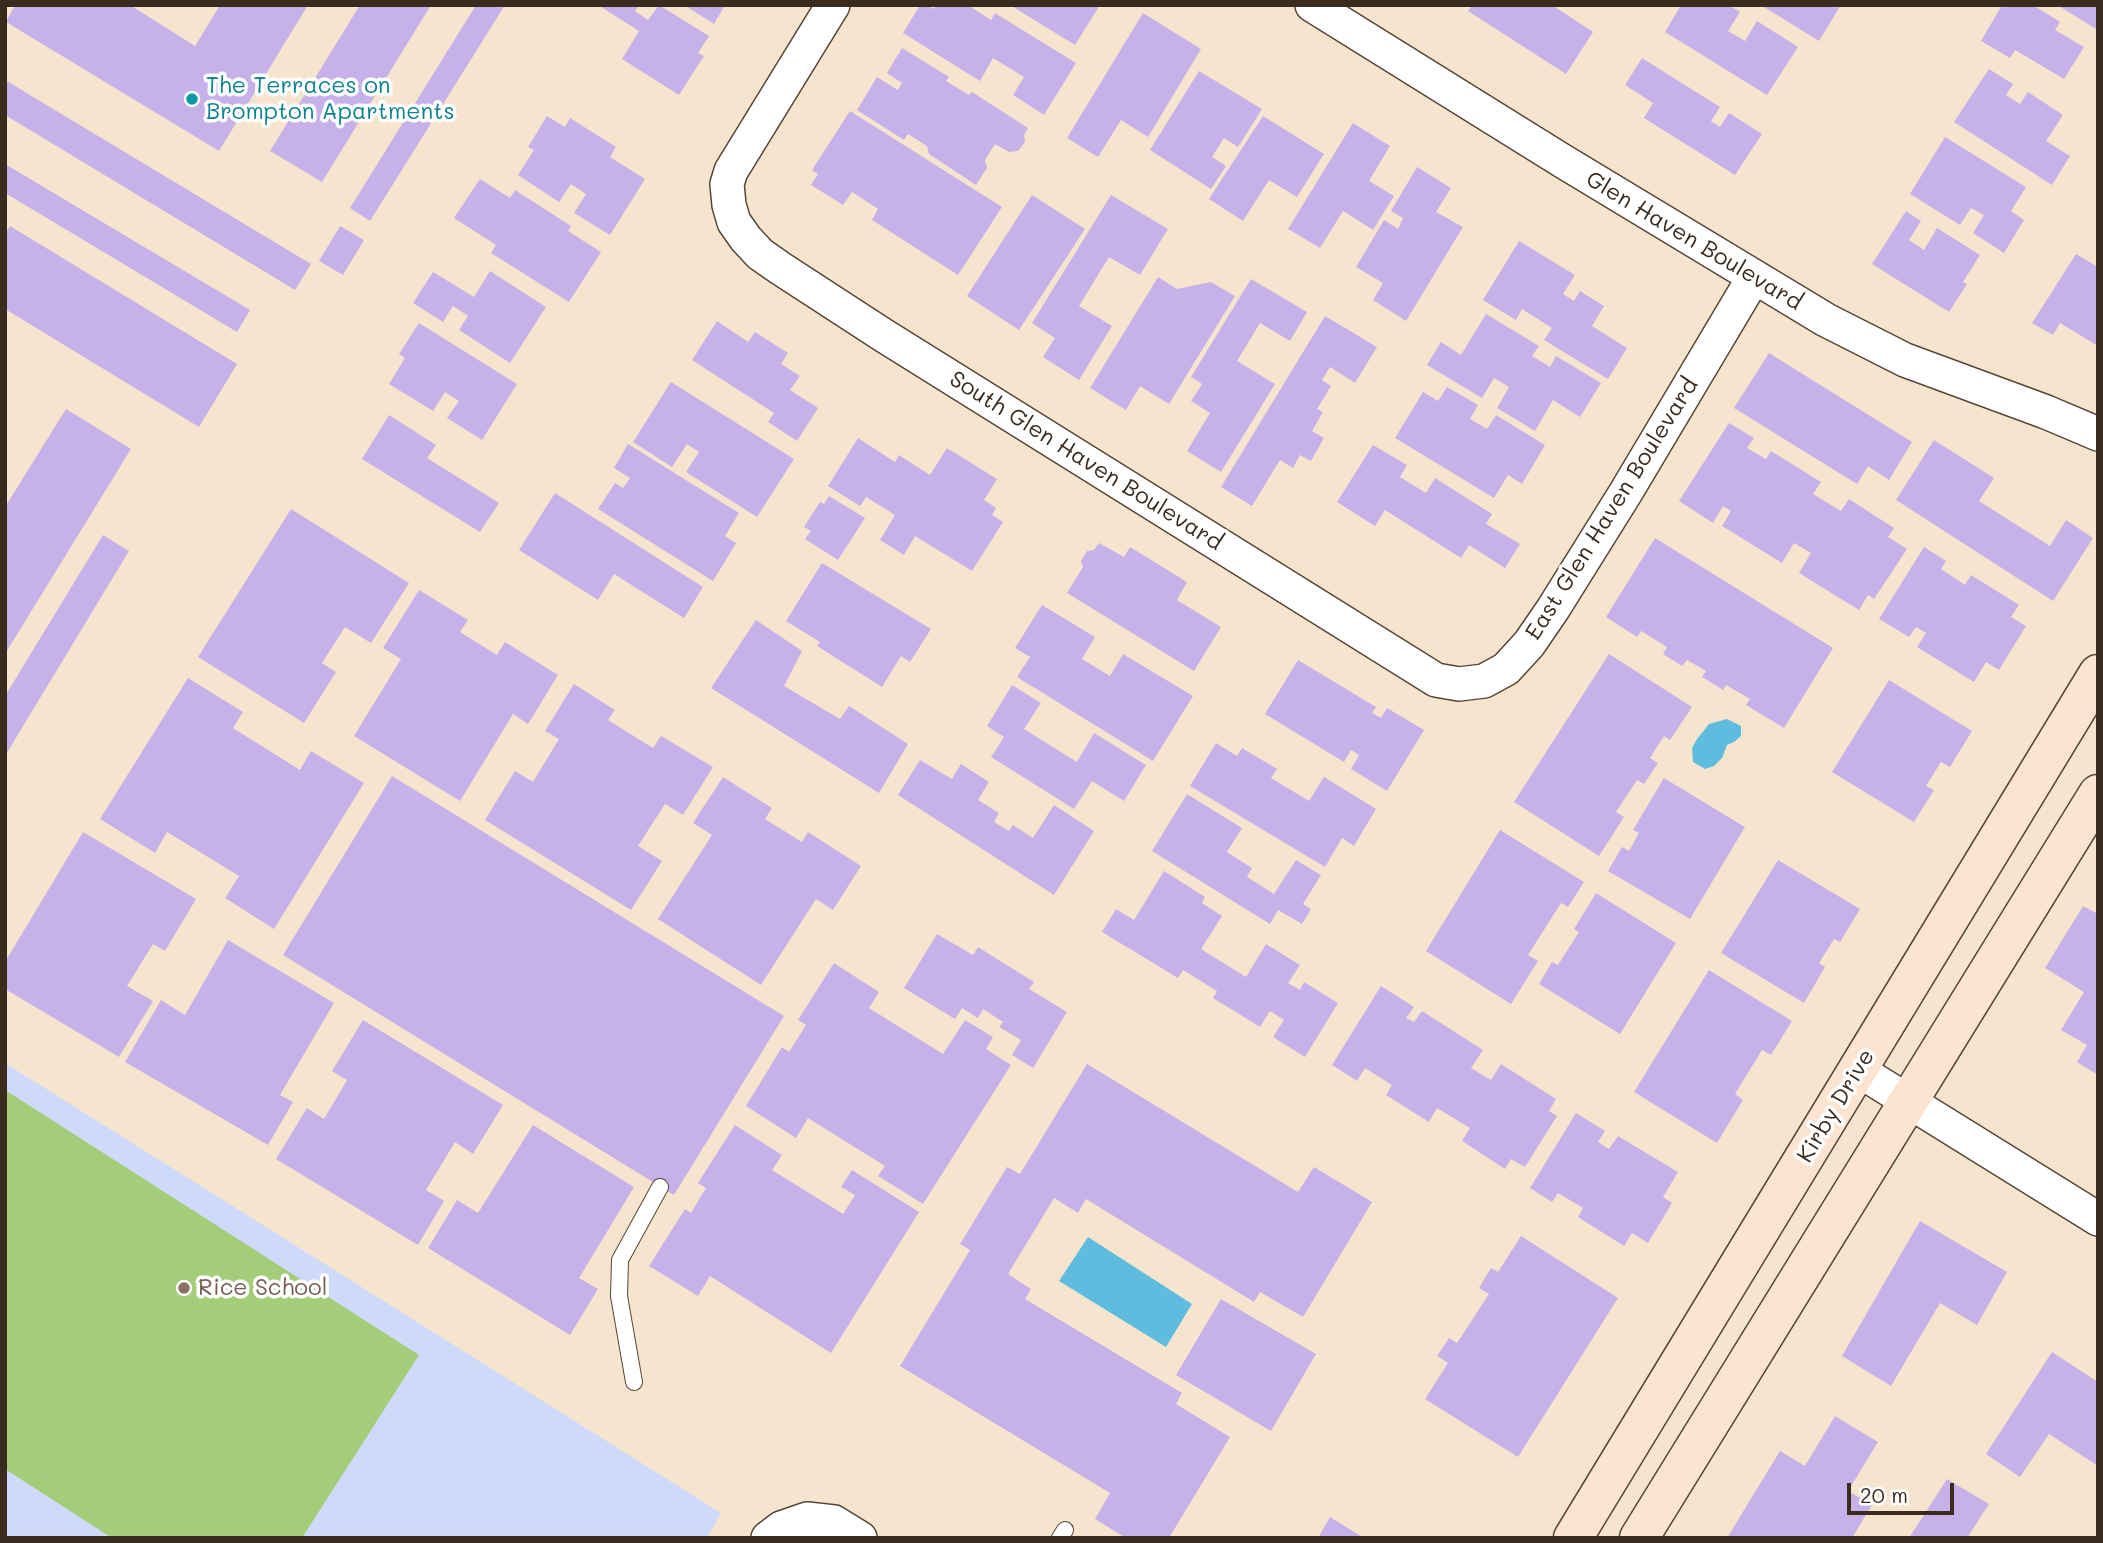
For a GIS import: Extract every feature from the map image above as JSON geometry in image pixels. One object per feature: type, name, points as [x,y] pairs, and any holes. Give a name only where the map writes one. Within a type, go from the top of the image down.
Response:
[{"type":"main road","name":"Kirby Drive","points":[[1573,1538],[2098,674]]},
{"type":"main road","points":[[1639,1538],[2098,794]]},
{"type":"street","name":"South Glen Haven Boulevard","points":[[834,5],[731,171],[727,184],[734,222],[760,254],[883,335],[1289,587]]},
{"type":"street","name":"Glen Haven Boulevard","points":[[1311,5],[1826,320],[1905,360],[2098,434]]},
{"type":"street","name":"East Glen Haven Boulevard","points":[[1289,587],[1436,680],[1459,684],[1484,681],[1506,669],[1529,644],[1553,609],[1754,277]]},
{"type":"street","points":[[1858,1070],[2098,1219]]},
{"type":"street","points":[[768,1538],[781,1528],[807,1519],[834,1522],[860,1538]]},
{"type":"lane","points":[[634,1382],[619,1296],[620,1260],[660,1187]]},
{"type":"shaded area","name":"Rice School","points":[[5,1063],[721,1513],[707,1538],[5,1538]]},
{"type":"green space","name":"Rice School","points":[[5,1090],[419,1355],[302,1538],[112,1538],[5,1469]]},
{"type":"water","points":[[1727,719],[1741,726],[1741,736],[1727,745],[1722,758],[1714,766],[1705,769],[1693,762],[1692,748],[1697,739],[1709,724]]},
{"type":"water","points":[[1088,1237],[1192,1304],[1166,1347],[1059,1281]]},
{"type":"building","name":"The Terraces on Brompton Apartments","points":[[15,5],[130,5],[195,46],[220,5],[308,5],[219,151],[6,22]]},
{"type":"building","points":[[360,5],[431,5],[322,182],[270,151]]},
{"type":"building","points":[[476,5],[505,5],[370,221],[350,208]]},
{"type":"building","points":[[598,5],[639,5],[635,11],[648,20],[659,5],[709,36],[698,53],[704,56],[679,95],[622,59],[639,31]]},
{"type":"building","points":[[684,5],[725,5],[714,24]]},
{"type":"building","points":[[920,5],[934,9],[936,5],[968,5],[991,20],[995,13],[1076,63],[1044,115],[1013,95],[1024,77],[993,58],[980,81],[903,33]]},
{"type":"building","points":[[1010,5],[1100,5],[1075,45]]},
{"type":"building","points":[[1472,5],[1556,5],[1555,7],[1593,32],[1566,74],[1468,11]]},
{"type":"building","points":[[1681,5],[1729,5],[1740,12],[1728,31],[1745,41],[1757,21],[1798,47],[1767,95],[1665,32]]},
{"type":"building","points":[[1761,5],[1841,5],[1819,41]]},
{"type":"building","points":[[2002,5],[2033,5],[2060,22],[2055,30],[2084,47],[2064,79],[2015,50],[2010,58],[1981,41]]},
{"type":"building","points":[[2057,5],[2098,5],[2098,30]]},
{"type":"building","points":[[1143,13],[1201,49],[1148,137],[1121,120],[1098,157],[1067,138]]},
{"type":"building","points":[[902,48],[949,77],[946,81],[969,95],[972,92],[1028,128],[1024,135],[1025,142],[1018,151],[1009,152],[995,144],[985,160],[987,168],[976,185],[929,154],[927,146],[908,134],[904,140],[857,110],[877,77],[898,90],[902,83],[887,73]]},
{"type":"building","points":[[1642,58],[1720,107],[1711,121],[1720,127],[1729,113],[1762,134],[1735,175],[1644,118],[1653,103],[1625,85]]},
{"type":"building","points":[[1989,69],[2013,84],[2006,95],[2020,104],[2028,92],[2063,115],[2046,141],[2070,156],[2052,185],[1954,122]]},
{"type":"building","points":[[1199,71],[1262,109],[1238,147],[1224,138],[1212,157],[1226,166],[1211,189],[1150,150]]},
{"type":"building","points":[[5,80],[311,264],[295,290],[5,115]]},
{"type":"building","points":[[850,111],[1002,207],[958,275],[872,220],[878,209],[852,192],[843,205],[811,185],[818,174],[812,170]]},
{"type":"building","points":[[547,116],[565,127],[570,118],[616,147],[610,157],[645,179],[610,235],[574,213],[586,194],[571,184],[559,202],[518,175],[534,150],[528,147]]},
{"type":"building","points":[[1263,116],[1324,154],[1297,197],[1269,180],[1243,221],[1209,199]]},
{"type":"building","points":[[1353,123],[1390,146],[1369,181],[1394,196],[1373,230],[1343,211],[1320,248],[1288,229]]},
{"type":"building","points":[[1945,137],[2026,187],[2011,211],[2024,220],[2004,253],[1973,233],[1984,215],[1971,208],[1960,225],[1910,194]]},
{"type":"building","points":[[5,164],[250,310],[237,332],[5,193]]},
{"type":"building","points":[[1417,167],[1451,188],[1436,212],[1463,227],[1406,321],[1373,300],[1383,283],[1356,267],[1384,220],[1398,229],[1403,218],[1391,211]]},
{"type":"building","points":[[480,179],[510,198],[515,190],[571,226],[568,231],[601,252],[569,302],[491,253],[496,245],[454,218]]},
{"type":"building","points":[[1032,195],[1085,229],[1019,330],[967,296]]},
{"type":"building","points":[[1111,195],[1168,229],[1140,275],[1109,257],[1079,306],[1112,326],[1079,380],[1043,357],[1055,338],[1032,323]]},
{"type":"building","points":[[1906,211],[1921,221],[1909,240],[1924,250],[1937,228],[1980,255],[1963,282],[1967,284],[1949,312],[1872,264]]},
{"type":"building","points":[[10,226],[237,364],[199,427],[5,309],[5,234]]},
{"type":"building","points":[[340,226],[364,240],[343,275],[319,261]]},
{"type":"building","points":[[1519,241],[1575,275],[1563,294],[1574,301],[1580,291],[1604,306],[1592,326],[1627,348],[1608,379],[1544,340],[1552,328],[1522,309],[1516,320],[1483,300]]},
{"type":"building","points":[[2076,254],[2098,267],[2098,346],[2060,323],[2053,335],[2032,323]]},
{"type":"building","points":[[490,271],[546,307],[510,363],[459,330],[468,316],[453,306],[443,322],[413,303],[433,272],[474,297]]},
{"type":"building","points":[[1158,277],[1177,289],[1211,282],[1235,296],[1169,404],[1140,386],[1126,410],[1090,388]]},
{"type":"building","points":[[1251,279],[1307,312],[1290,341],[1260,323],[1237,361],[1275,384],[1221,472],[1187,451],[1210,413],[1191,401],[1202,384],[1191,377]]},
{"type":"building","points":[[1486,314],[1539,346],[1532,356],[1550,367],[1556,356],[1601,383],[1580,417],[1553,400],[1535,431],[1497,408],[1509,387],[1494,378],[1482,398],[1427,365],[1441,342],[1461,355]]},
{"type":"building","points":[[1325,316],[1377,347],[1355,383],[1330,367],[1322,380],[1331,386],[1317,409],[1323,412],[1312,431],[1324,438],[1311,461],[1300,455],[1293,468],[1280,460],[1252,506],[1221,487]]},
{"type":"building","points":[[717,321],[748,342],[755,332],[788,353],[781,364],[800,376],[790,390],[818,408],[797,441],[768,422],[774,413],[692,360]]},
{"type":"building","points":[[419,323],[517,384],[482,440],[447,418],[459,401],[445,392],[433,411],[389,384],[405,358],[399,354]]},
{"type":"building","points":[[1769,353],[1912,442],[1889,480],[1868,466],[1857,484],[1734,408]]},
{"type":"building","points":[[671,382],[794,459],[757,517],[686,472],[699,452],[687,444],[672,467],[633,442]]},
{"type":"building","points":[[1447,387],[1478,405],[1470,419],[1487,429],[1496,415],[1545,445],[1522,484],[1508,475],[1494,498],[1395,438],[1423,392],[1438,401]]},
{"type":"building","points":[[66,409],[131,449],[5,654],[5,507]]},
{"type":"building","points":[[389,415],[436,445],[427,458],[499,503],[480,532],[362,459]]},
{"type":"building","points":[[1729,423],[1754,438],[1747,448],[1766,459],[1771,451],[1821,482],[1813,494],[1841,511],[1849,499],[1894,528],[1888,537],[1907,549],[1874,599],[1868,595],[1859,610],[1799,573],[1811,553],[1794,543],[1782,563],[1722,526],[1731,511],[1723,506],[1713,523],[1679,501]]},
{"type":"building","points":[[858,438],[895,462],[899,455],[930,475],[947,448],[997,479],[984,500],[996,508],[992,515],[1003,522],[972,571],[915,536],[904,555],[880,540],[895,515],[866,497],[860,506],[828,486]]},
{"type":"building","points":[[1934,440],[1994,478],[1979,501],[2050,546],[2066,520],[2093,538],[2053,601],[1896,500]]},
{"type":"building","points":[[628,444],[739,513],[725,536],[736,543],[713,581],[598,509],[615,483],[623,488],[630,478],[614,468]]},
{"type":"building","points":[[1373,445],[1407,465],[1400,477],[1426,493],[1435,478],[1492,514],[1486,524],[1520,544],[1505,568],[1469,545],[1461,558],[1385,510],[1375,526],[1337,502]]},
{"type":"building","points":[[555,493],[703,587],[684,618],[614,574],[598,600],[519,550]]},
{"type":"building","points":[[829,496],[865,518],[838,560],[805,539],[811,531],[804,527],[820,502],[824,504]]},
{"type":"building","points":[[291,509],[409,583],[371,643],[345,627],[322,663],[336,672],[304,723],[198,657]]},
{"type":"building","points":[[103,535],[129,551],[5,756],[5,696]]},
{"type":"building","points":[[1655,538],[1833,648],[1784,728],[1746,705],[1750,699],[1726,685],[1723,690],[1702,677],[1706,671],[1687,660],[1682,666],[1663,654],[1667,647],[1641,631],[1637,637],[1606,617]]},
{"type":"building","points":[[1099,543],[1124,557],[1130,547],[1187,582],[1177,600],[1221,627],[1194,671],[1067,593],[1083,567],[1081,561],[1087,551],[1094,550]]},
{"type":"building","points":[[1924,547],[1946,561],[1941,569],[1965,585],[1971,575],[2019,605],[2011,617],[2026,626],[1999,670],[1986,662],[1974,682],[1917,647],[1926,633],[1916,627],[1909,637],[1879,619]]},
{"type":"building","points":[[822,563],[931,629],[910,662],[901,656],[882,687],[817,646],[820,642],[786,621]]},
{"type":"building","points":[[419,590],[468,620],[460,632],[497,655],[505,642],[558,675],[528,724],[513,714],[460,801],[354,736],[401,659],[383,648]]},
{"type":"building","points":[[1042,605],[1095,637],[1082,659],[1110,676],[1123,654],[1193,696],[1153,761],[1017,677],[1030,657],[1015,648]]},
{"type":"building","points":[[756,620],[802,651],[784,686],[840,719],[849,706],[908,744],[879,793],[711,688]]},
{"type":"building","points":[[1609,654],[1692,707],[1670,740],[1664,736],[1650,758],[1658,763],[1644,784],[1637,780],[1616,812],[1624,817],[1599,856],[1514,802]]},
{"type":"building","points":[[1298,660],[1376,707],[1372,713],[1381,718],[1387,708],[1424,730],[1387,791],[1351,769],[1359,755],[1351,750],[1344,762],[1265,714]]},
{"type":"building","points":[[188,678],[243,712],[233,728],[300,770],[311,751],[364,783],[274,929],[225,898],[239,876],[167,832],[155,853],[100,819]]},
{"type":"building","points":[[1889,680],[1972,731],[1950,767],[1941,762],[1926,786],[1934,790],[1914,822],[1832,772]]},
{"type":"building","points":[[574,684],[615,710],[608,720],[653,748],[661,736],[713,767],[683,815],[665,804],[638,846],[662,861],[631,910],[485,820],[515,771],[533,782],[559,739],[545,731]]},
{"type":"building","points":[[1012,685],[1041,703],[1024,729],[1077,762],[1094,733],[1146,765],[1124,801],[1092,781],[1074,809],[991,757],[1004,737],[987,726]]},
{"type":"building","points":[[1216,743],[1237,756],[1242,748],[1277,769],[1271,778],[1309,801],[1324,777],[1376,809],[1354,846],[1342,838],[1325,867],[1190,786]]},
{"type":"building","points":[[920,760],[952,779],[961,764],[989,782],[978,800],[999,813],[994,822],[1009,831],[1013,825],[1033,838],[1054,805],[1094,831],[1054,895],[898,795]]},
{"type":"building","points":[[392,776],[784,1016],[674,1195],[283,955]]},
{"type":"building","points":[[723,777],[772,808],[765,819],[802,842],[808,832],[861,866],[833,910],[816,899],[761,985],[658,919],[712,835],[693,823]]},
{"type":"building","points":[[1664,778],[1745,827],[1690,919],[1608,871],[1622,847],[1629,851],[1639,833],[1633,830]]},
{"type":"building","points":[[1187,794],[1242,828],[1227,852],[1252,868],[1247,877],[1274,894],[1296,860],[1321,875],[1303,904],[1311,909],[1302,924],[1278,910],[1270,924],[1152,851]]},
{"type":"building","points":[[1500,830],[1584,882],[1568,907],[1561,903],[1528,955],[1538,961],[1511,1004],[1426,951]]},
{"type":"building","points":[[83,832],[196,899],[165,951],[153,944],[127,986],[153,1001],[119,1057],[5,989],[5,962]]},
{"type":"building","points":[[1778,860],[1860,909],[1840,942],[1834,939],[1819,963],[1825,967],[1804,1003],[1721,953]]},
{"type":"building","points":[[1164,871],[1205,897],[1202,903],[1222,916],[1201,949],[1246,977],[1266,944],[1300,965],[1288,983],[1300,990],[1304,982],[1338,1003],[1305,1057],[1273,1037],[1284,1020],[1270,1011],[1260,1027],[1213,998],[1217,991],[1183,970],[1178,978],[1102,932],[1116,909],[1134,920]]},
{"type":"building","points":[[1596,893],[1676,943],[1620,1034],[1539,984],[1552,962],[1558,965],[1579,932],[1574,929]]},
{"type":"building","points":[[2083,906],[2098,914],[2098,1075],[2077,1062],[2087,1045],[2061,1030],[2084,992],[2045,968]]},
{"type":"building","points":[[937,934],[973,955],[978,947],[1034,982],[1029,989],[1067,1012],[1033,1068],[1012,1055],[1021,1040],[999,1027],[1003,1022],[983,1009],[978,1018],[962,1008],[955,1019],[904,988]]},
{"type":"building","points":[[228,940],[334,1003],[280,1095],[293,1102],[268,1145],[125,1062],[161,1000],[185,1015]]},
{"type":"building","points":[[834,963],[879,992],[869,1008],[943,1054],[965,1020],[993,1037],[986,1049],[1011,1065],[923,1204],[878,1176],[885,1166],[808,1118],[796,1138],[746,1106],[782,1047],[789,1052],[806,1025],[798,1020]]},
{"type":"building","points":[[1709,970],[1792,1021],[1771,1055],[1762,1050],[1735,1094],[1743,1100],[1717,1143],[1634,1092]]},
{"type":"building","points":[[1381,986],[1414,1007],[1406,1018],[1414,1022],[1422,1011],[1483,1050],[1471,1068],[1491,1080],[1501,1064],[1556,1099],[1549,1111],[1557,1116],[1525,1167],[1511,1159],[1505,1169],[1462,1141],[1470,1128],[1437,1108],[1429,1122],[1386,1095],[1392,1085],[1365,1068],[1357,1081],[1332,1065]]},
{"type":"building","points":[[363,1020],[503,1105],[473,1154],[455,1142],[426,1190],[444,1201],[418,1245],[276,1159],[307,1108],[324,1119],[347,1080],[332,1071]]},
{"type":"building","points":[[1087,1064],[1298,1192],[1314,1167],[1372,1202],[1303,1317],[1260,1292],[1254,1302],[1086,1199],[1078,1213],[1054,1198],[1008,1274],[1031,1289],[1025,1299],[1182,1393],[1176,1404],[1230,1437],[1169,1538],[1126,1538],[1095,1519],[1110,1493],[900,1366],[970,1250],[960,1244],[1007,1167],[1020,1174]]},
{"type":"building","points":[[1576,1113],[1605,1131],[1598,1142],[1609,1149],[1618,1136],[1678,1172],[1663,1197],[1672,1203],[1648,1243],[1632,1233],[1624,1246],[1578,1217],[1583,1208],[1558,1193],[1552,1202],[1530,1188]]},
{"type":"building","points":[[533,1125],[634,1187],[579,1278],[598,1289],[570,1335],[428,1248],[457,1200],[478,1213]]},
{"type":"building","points":[[735,1125],[782,1155],[772,1170],[843,1214],[855,1195],[841,1187],[852,1170],[919,1212],[831,1353],[710,1276],[698,1296],[649,1266],[685,1209],[691,1213],[706,1188],[698,1183]]},
{"type":"building","points":[[1920,1221],[2007,1272],[1977,1325],[1940,1303],[1891,1386],[1842,1356]]},
{"type":"building","points":[[1521,1236],[1618,1298],[1518,1457],[1425,1399],[1448,1363],[1437,1356],[1449,1338],[1457,1343],[1489,1294],[1479,1288],[1491,1268],[1498,1272]]},
{"type":"building","points":[[1221,1299],[1316,1354],[1271,1431],[1176,1375]]},
{"type":"building","points":[[2052,1352],[2098,1382],[2098,1466],[2049,1434],[2020,1477],[1986,1454]]},
{"type":"building","points":[[1835,1416],[1878,1442],[1848,1491],[1872,1505],[1852,1538],[1727,1538],[1780,1451],[1805,1466]]},
{"type":"building","points":[[1947,1479],[1989,1504],[1967,1538],[1909,1538]]},
{"type":"building","points":[[1330,1517],[1364,1538],[1318,1538]]},
{"type":"place","name":"The Terraces on Brompton Apartments","points":[[192,99]]},
{"type":"place","name":"Rice School","points":[[184,1288]]}]
